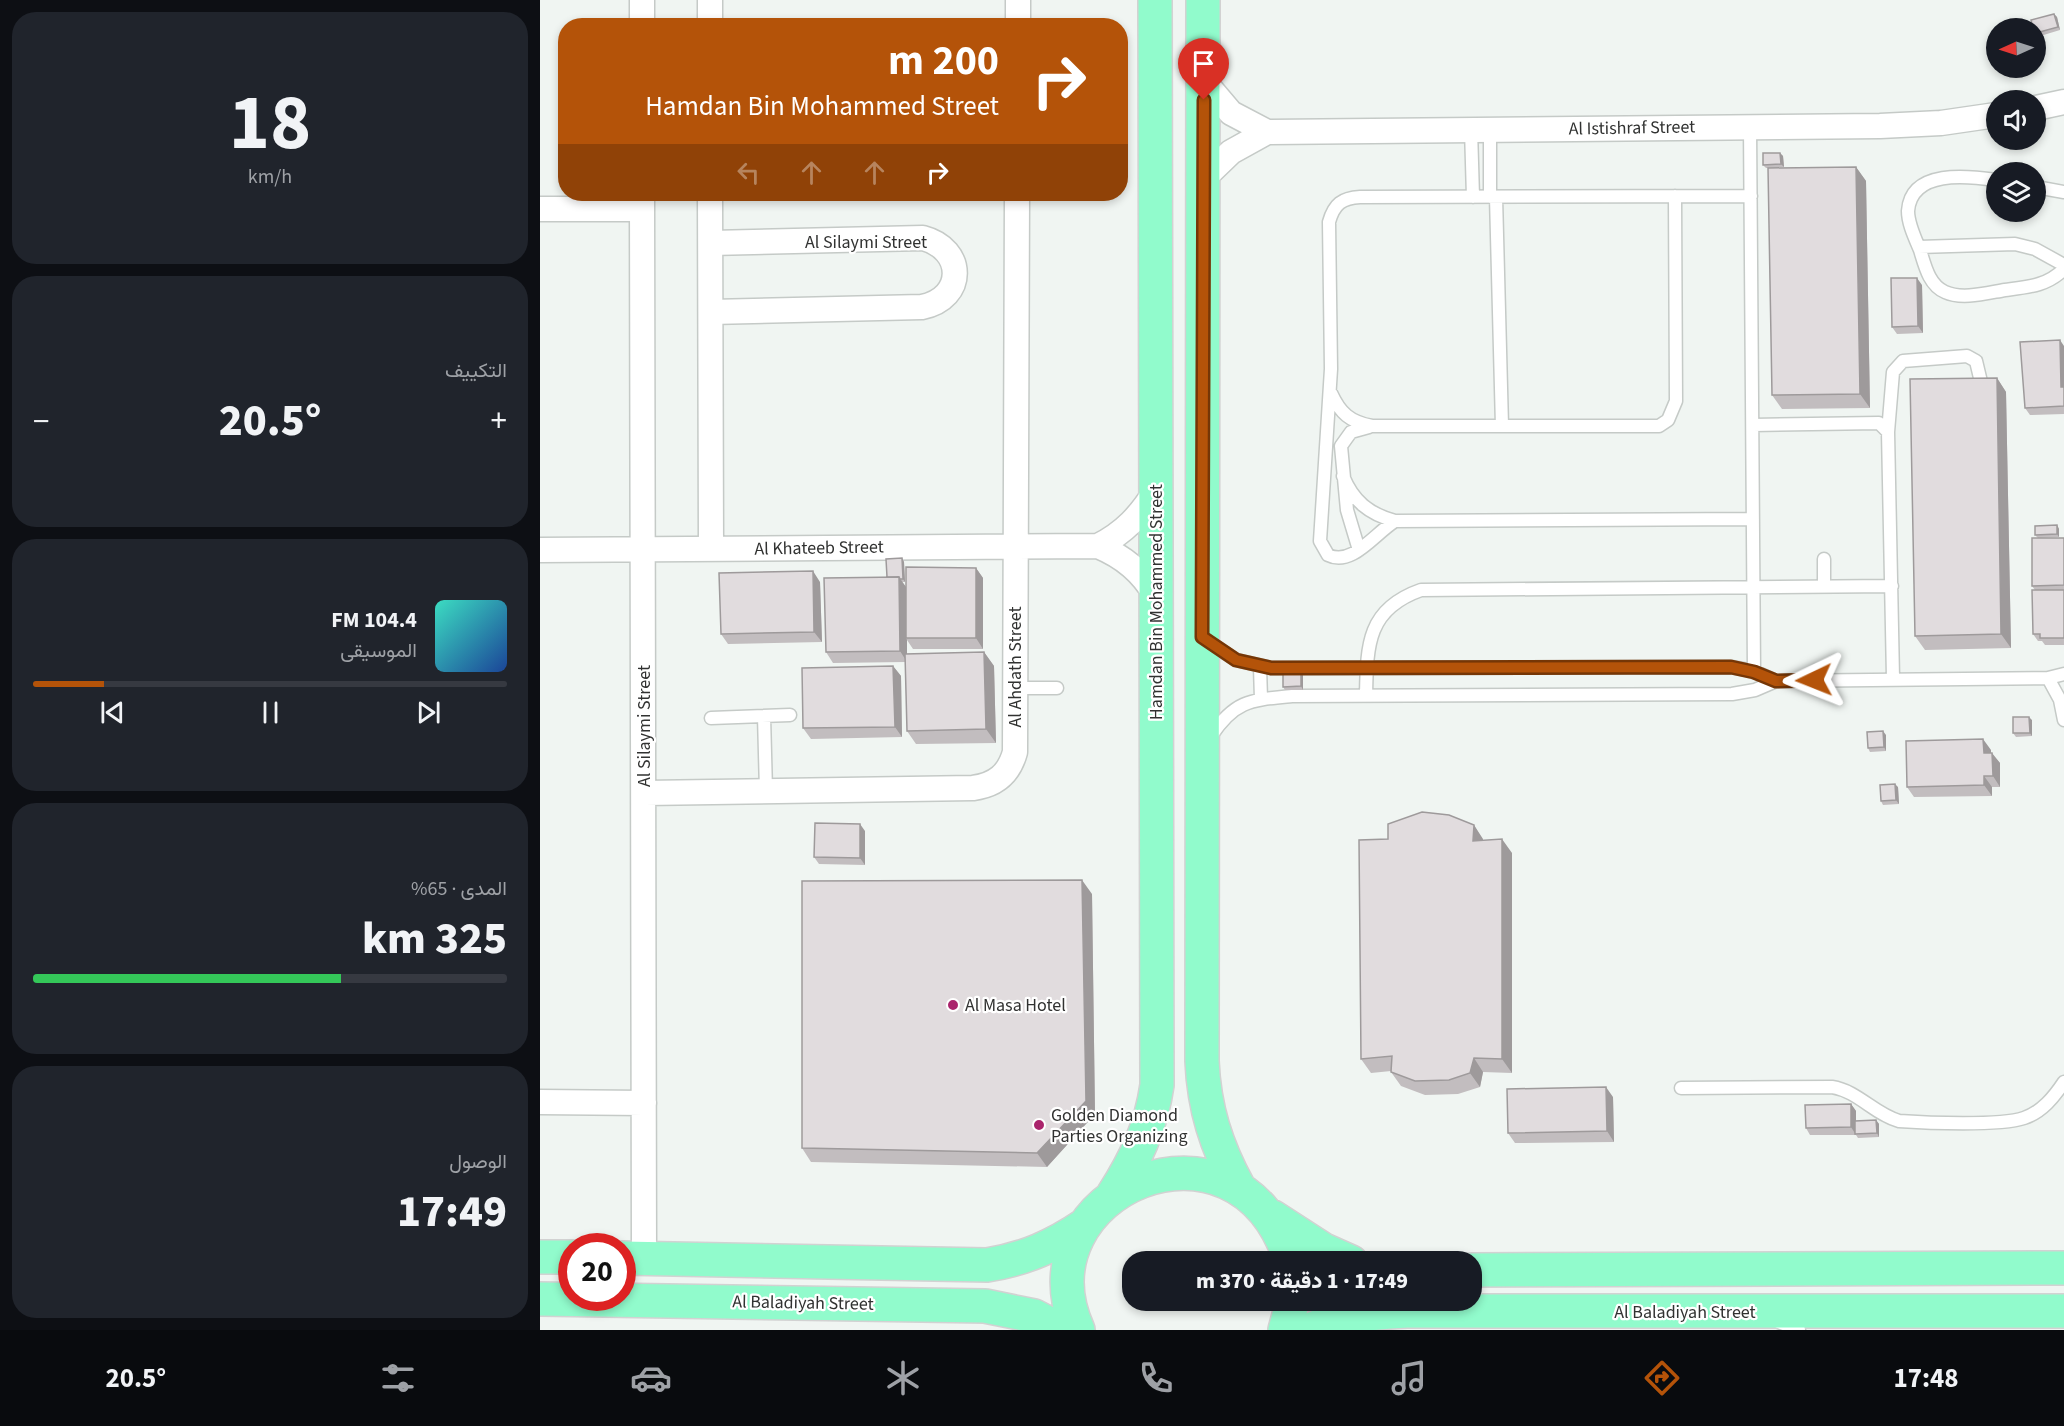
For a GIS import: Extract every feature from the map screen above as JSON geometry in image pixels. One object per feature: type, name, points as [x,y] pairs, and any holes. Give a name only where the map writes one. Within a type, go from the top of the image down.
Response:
[{"type":"main road","name":"Hamdan Bin Mohammed Street","points":[[1113,1195],[1136,1160],[1146,1137],[1157,1085],[1155,0]]},
{"type":"main road","points":[[1203,0],[1205,177],[1201,750],[1203,1088],[1209,1122],[1220,1153],[1239,1188],[1269,1215],[1324,1251]]},
{"type":"main road","points":[[636,1258],[987,1265],[1035,1254],[1055,1245],[1085,1226],[1113,1195],[1137,1181],[1162,1174],[1188,1172],[1206,1175],[1239,1188]]},
{"type":"main road","points":[[1269,1215],[1284,1238],[1288,1251]]},
{"type":"main road","points":[[1078,1330],[1069,1297],[1069,1272],[1075,1248],[1085,1226]]},
{"type":"main road","points":[[540,1257],[558,1257]]},
{"type":"main road","points":[[1482,1270],[2064,1268]]},
{"type":"main road","name":"Al Baladiyah Street","points":[[540,1299],[985,1306],[1011,1309],[1034,1316],[1061,1330]]},
{"type":"main road","points":[[913,1305],[986,1330]]},
{"type":"main road","points":[[1285,1330],[1290,1311]]},
{"type":"main road","name":"Al Baladiyah Street","points":[[1310,1330],[1327,1323],[1383,1312],[1760,1311],[1889,1318],[2064,1311]]},
{"type":"main road","points":[[1400,1330],[1497,1313]]},
{"type":"street","points":[[642,0],[642,18]]},
{"type":"street","points":[[710,0],[710,18]]},
{"type":"street","points":[[1018,0],[1018,18]]},
{"type":"street","name":"Al Istishraf Street","points":[[1203,80],[1231,113],[1267,132]]},
{"type":"street","points":[[2046,106],[2064,102]]},
{"type":"street","name":"Al Istishraf Street","points":[[1205,177],[1231,152],[1267,132],[1910,126],[1986,116]]},
{"type":"street","points":[[540,209],[642,201]]},
{"type":"street","name":"Al Silaymi Street","points":[[635,1233],[644,1103],[642,201]]},
{"type":"street","points":[[710,201],[711,549]]},
{"type":"street","name":"Al Ahdath Street","points":[[645,793],[985,787],[1001,778],[1012,764],[1015,752],[1017,201]]},
{"type":"street","name":"Al Silaymi Street","points":[[711,243],[923,238],[945,249],[955,270],[953,285],[947,295],[932,305],[922,307],[711,312]]},
{"type":"street","points":[[1098,546],[1113,538],[1138,518],[1156,490]]},
{"type":"street","name":"Al Khateeb Street","points":[[540,550],[1098,546],[1126,561],[1148,583],[1156,597]]},
{"type":"street","points":[[540,1102],[644,1103]]},
{"type":"lane","points":[[1750,126],[1754,672]]},
{"type":"lane","points":[[1481,129],[1493,197],[1502,426]]},
{"type":"lane","points":[[1473,197],[1481,129]]},
{"type":"lane","points":[[1918,247],[2015,244],[2035,249],[2064,267],[2046,283],[1956,295],[1946,293],[1931,280],[1918,247],[1908,212],[1910,200],[1917,189],[1928,181],[1940,178],[1986,180]]},
{"type":"lane","points":[[2046,189],[2064,192]]},
{"type":"lane","points":[[1359,550],[1351,528],[1342,476],[1341,446],[1351,432],[1372,426],[1649,427],[1659,426],[1668,420],[1676,401],[1674,196]]},
{"type":"lane","points":[[1395,521],[1374,535],[1351,556],[1335,558],[1328,555],[1320,542],[1330,391],[1329,222],[1332,211],[1339,202],[1349,198],[1751,196]]},
{"type":"lane","points":[[1893,678],[1888,432],[1893,372],[1903,361],[1967,356],[1976,361],[1981,382]]},
{"type":"lane","points":[[1330,391],[1342,413],[1348,418],[1372,426]]},
{"type":"lane","points":[[1753,425],[1879,423],[1888,432]]},
{"type":"lane","points":[[1342,476],[1357,501],[1368,511],[1395,521],[1753,519]]},
{"type":"lane","points":[[1824,559],[1824,586]]},
{"type":"lane","points":[[1366,695],[1368,642],[1377,622],[1392,605],[1421,590],[1892,586]]},
{"type":"lane","points":[[1202,637],[1236,660],[1260,667],[1731,667],[1754,672],[1776,681]]},
{"type":"lane","points":[[1260,667],[1261,699]]},
{"type":"lane","points":[[1201,750],[1229,712],[1245,701],[1261,699],[1366,695],[1732,694],[1755,690],[1776,681],[2048,678],[2064,674]]},
{"type":"lane","points":[[2048,678],[2060,700],[2064,720]]},
{"type":"lane","points":[[1015,688],[1057,688]]},
{"type":"lane","points":[[711,718],[790,715]]},
{"type":"lane","points":[[764,716],[766,791]]},
{"type":"lane","points":[[1681,1088],[1832,1087],[1852,1093],[1885,1117],[1899,1121],[2006,1122],[2024,1118],[2040,1110],[2054,1098],[2064,1082]]},
{"type":"lane","points":[[1760,1311],[1788,1327],[1799,1330]]},
{"type":"building","points":[[2054,14],[2058,27],[2046,30],[2046,18],[2039,18]]},
{"type":"building","points":[[1763,153],[1780,153],[1781,164],[1763,165]]},
{"type":"building","points":[[1856,167],[1860,394],[1772,395],[1768,168]]},
{"type":"building","points":[[1891,278],[1917,278],[1918,326],[1892,327]]},
{"type":"building","points":[[2060,340],[2061,387],[2064,387],[2064,406],[2025,408],[2020,342]]},
{"type":"building","points":[[1997,378],[2001,634],[1915,636],[1910,379]]},
{"type":"building","points":[[2057,525],[2057,534],[2035,535],[2035,526]]},
{"type":"building","points":[[2032,538],[2064,538],[2064,585],[2032,586]]},
{"type":"building","points":[[902,558],[903,579],[887,577],[886,559]]},
{"type":"building","points":[[906,567],[976,568],[976,638],[906,638]]},
{"type":"building","points":[[813,571],[814,632],[721,634],[719,573]]},
{"type":"building","points":[[899,577],[900,651],[826,652],[824,578]]},
{"type":"building","points":[[2032,590],[2064,590],[2064,638],[2040,638],[2040,634],[2033,634]]},
{"type":"building","points":[[984,652],[986,729],[907,731],[905,654]]},
{"type":"building","points":[[893,666],[895,727],[803,728],[802,668]]},
{"type":"building","points":[[1283,668],[1301,668],[1301,686],[1283,687]]},
{"type":"building","points":[[2013,717],[2029,717],[2030,733],[2013,733]]},
{"type":"building","points":[[1883,731],[1884,747],[1868,748],[1867,732]]},
{"type":"building","points":[[1983,739],[1984,753],[1992,753],[1993,776],[1984,776],[1984,785],[1907,787],[1906,741]]},
{"type":"building","points":[[1895,784],[1896,800],[1881,801],[1880,785]]},
{"type":"building","points":[[1422,812],[1449,815],[1474,825],[1473,841],[1502,839],[1502,1059],[1474,1058],[1470,1073],[1449,1080],[1415,1081],[1391,1072],[1392,1056],[1361,1059],[1359,840],[1388,839],[1388,824]]},
{"type":"building","points":[[815,823],[860,824],[860,858],[814,857]]},
{"type":"building","name":"Al Masa Hotel","points":[[1082,880],[1086,1101],[1037,1153],[802,1148],[802,881]]},
{"type":"building","points":[[1606,1087],[1607,1131],[1508,1133],[1507,1089]]},
{"type":"building","points":[[1851,1104],[1851,1127],[1806,1128],[1805,1105]]},
{"type":"building","points":[[1876,1120],[1877,1133],[1855,1134],[1855,1121]]},
{"type":"place","name":"Al Masa Hotel","points":[[953,1005]]},
{"type":"place","name":"Golden Diamond Parties Organizing","points":[[1039,1125]]},
{"type":"route","points":[[1204,100],[1202,637],[1220,652],[1236,660],[1271,668],[1731,667],[1765,675],[1776,681],[1814,680]]}]
